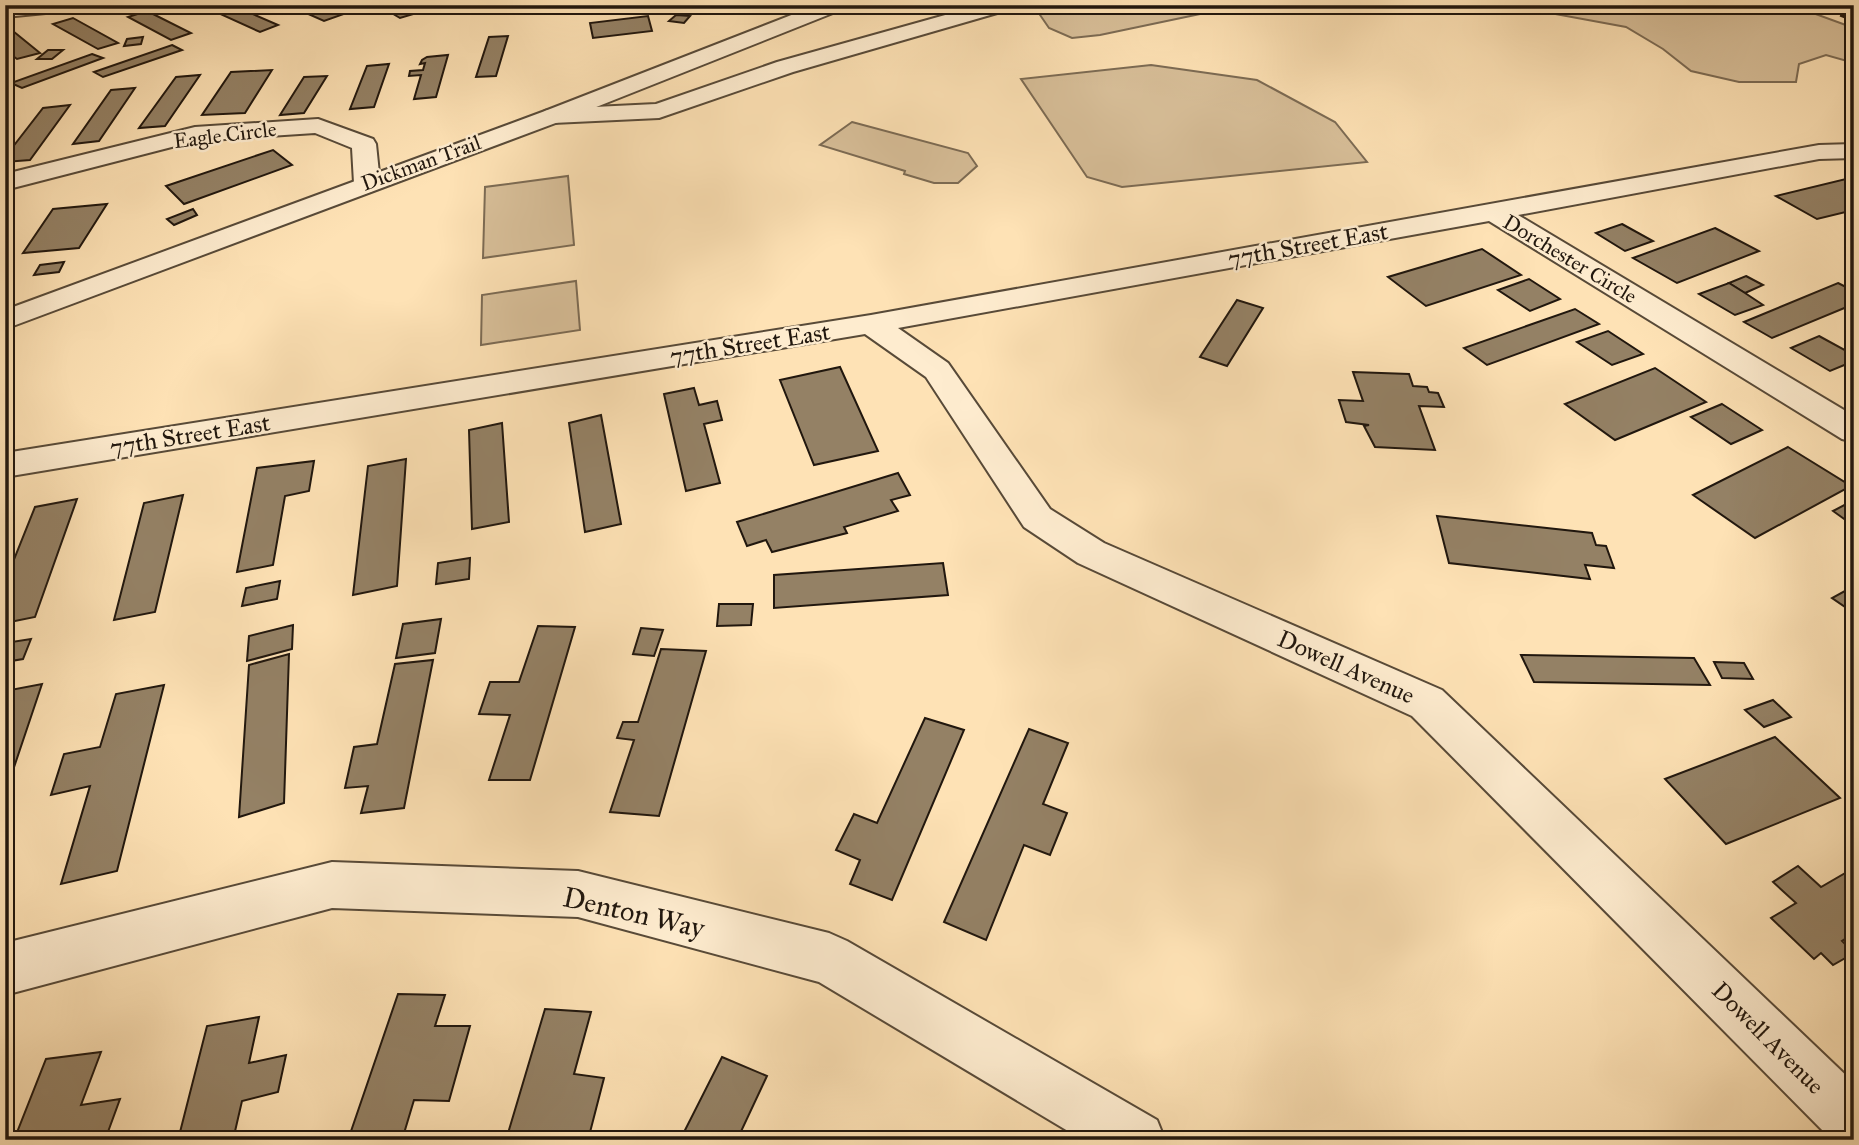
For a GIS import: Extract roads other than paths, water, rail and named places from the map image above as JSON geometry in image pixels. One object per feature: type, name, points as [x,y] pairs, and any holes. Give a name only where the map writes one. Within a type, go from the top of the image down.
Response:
[{"type":"street","points":[[5,11],[64,5]]},
{"type":"street","name":"Dickman Trail","points":[[5,320],[367,183],[553,116],[836,5]]},
{"type":"street","points":[[553,116],[659,111],[785,67],[1004,5]]},
{"type":"street","name":"Eagle Circle","points":[[5,182],[195,134],[318,126],[364,144],[367,183]]},
{"type":"street","name":"Dorchester Circle","points":[[1493,212],[1819,152],[1854,151]]},
{"type":"street","name":"Dorchester Circle","points":[[1493,212],[1854,431]]},
{"type":"street","name":"77th Street East","points":[[5,465],[871,324],[1493,212]]},
{"type":"street","name":"Dowell Avenue","points":[[871,324],[937,370],[1037,518],[1091,553],[1427,702],[1854,1122]]},
{"type":"street","name":"Denton Way","points":[[5,969],[332,885],[578,894],[829,960],[1137,1140]]},
{"type":"railway","points":[[1814,5],[1854,20]]}]
